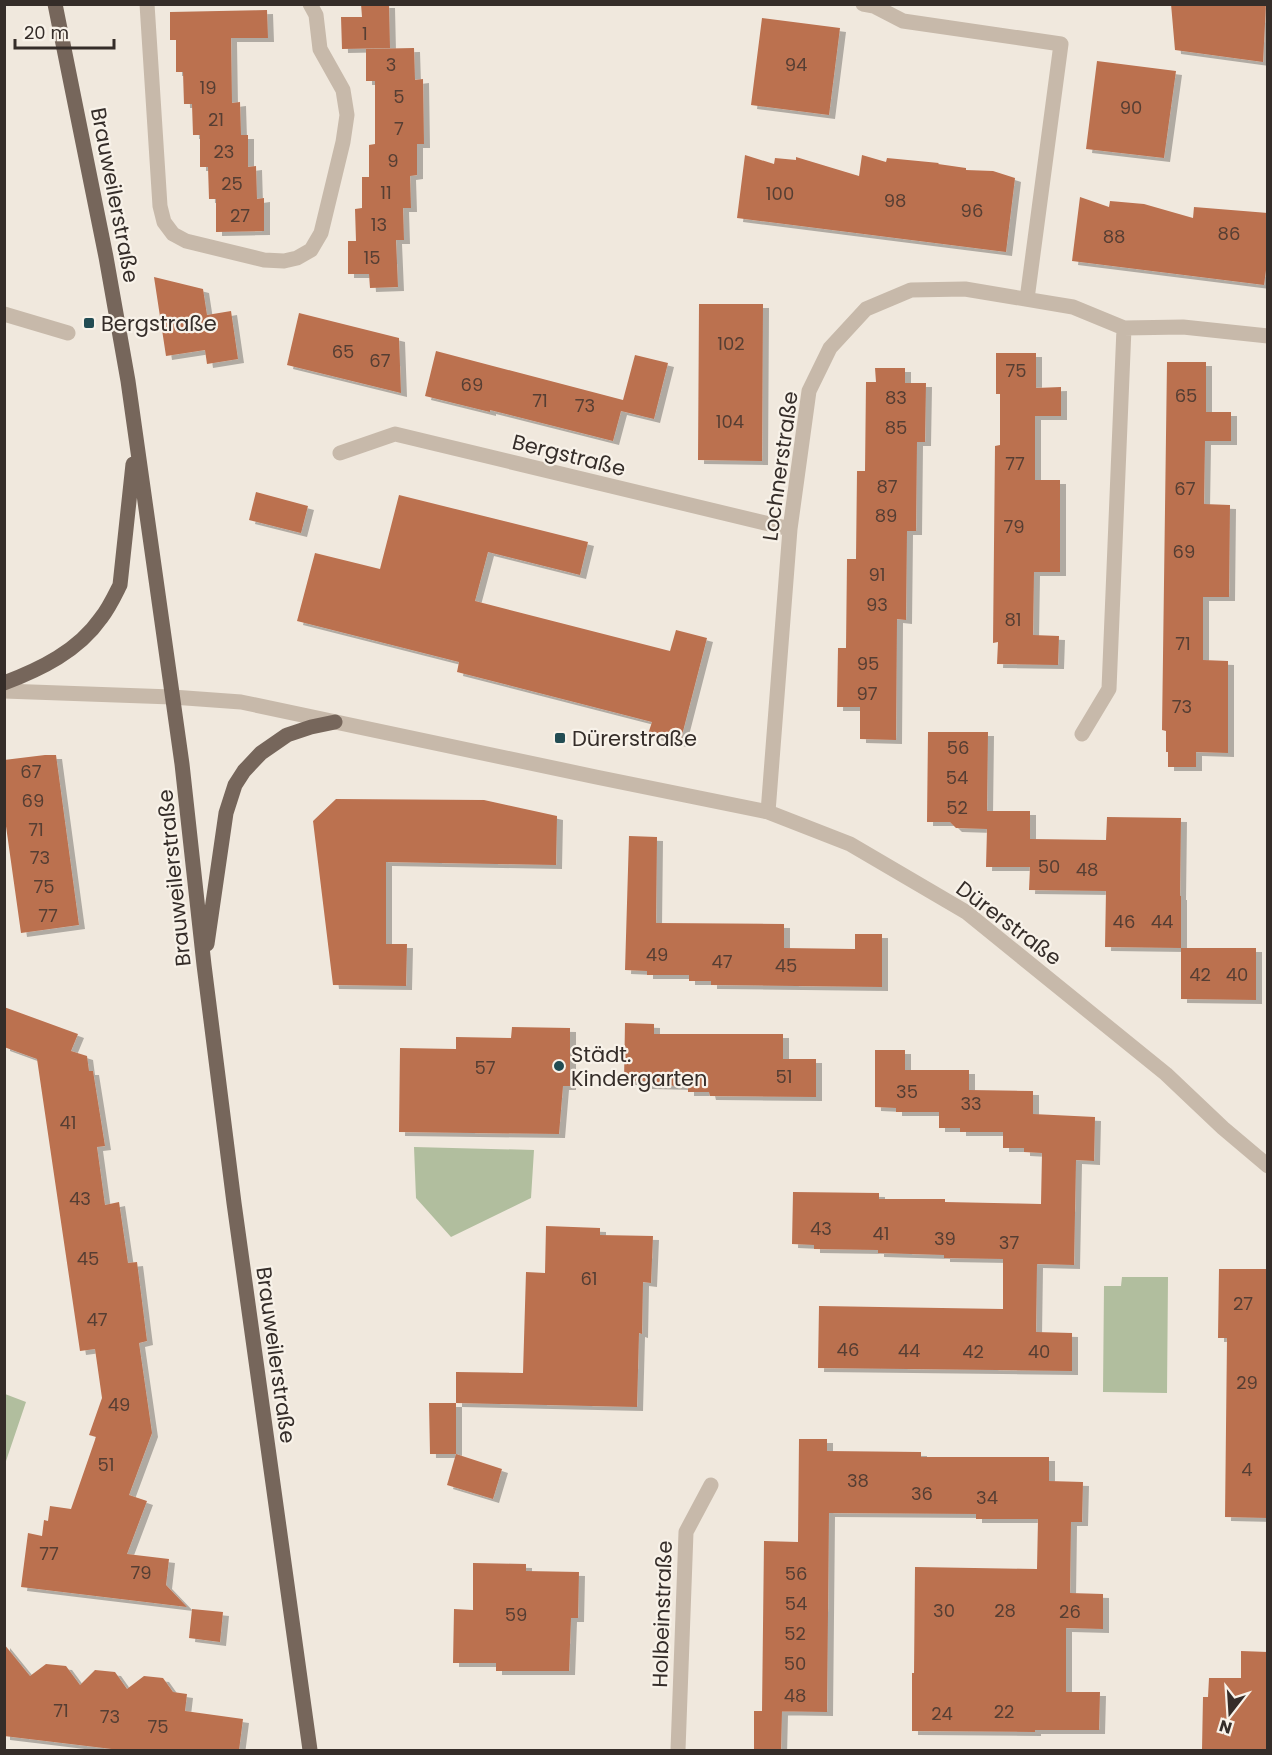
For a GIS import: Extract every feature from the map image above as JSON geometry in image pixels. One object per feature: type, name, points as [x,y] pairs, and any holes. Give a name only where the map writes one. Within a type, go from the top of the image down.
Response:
[{"type":"main road","name":"Brauweilerstraße","points":[[55,4],[121,333],[182,764],[234,1203],[310,1750]]},
{"type":"main road","points":[[4,683],[28,674],[58,658],[101,620],[111,603],[120,585],[136,443]]},
{"type":"main road","points":[[204,965],[226,813],[235,785],[244,771],[261,753],[287,735],[335,722]]},
{"type":"street","name":"Brauweilerstraße","points":[[147,4],[160,206],[164,222],[173,234],[186,241],[264,260],[284,261],[297,258],[311,250],[321,233],[343,142],[347,115],[343,90],[320,49],[316,15],[310,4]]},
{"type":"street","points":[[863,4],[874,6],[903,21],[1061,44],[1027,299]]},
{"type":"street","name":"Lochnerstraße","points":[[768,812],[790,529],[809,392],[830,348],[866,309],[911,290],[965,289],[1073,306],[1124,328],[1183,327],[1268,336]]},
{"type":"street","points":[[4,314],[68,333]]},
{"type":"street","points":[[1082,734],[1109,689],[1124,328]]},
{"type":"street","name":"Bergstraße","points":[[340,453],[395,434],[790,529]]},
{"type":"street","name":"Dürerstraße","points":[[4,691],[241,702],[768,812],[850,844],[966,912],[1166,1074],[1223,1128],[1268,1166]]},
{"type":"street","name":"Holbeinstraße","points":[[678,1750],[686,1532],[711,1485]]},
{"type":"green space","points":[[414,1147],[534,1150],[531,1198],[451,1237],[416,1198]]},
{"type":"green space","points":[[1122,1277],[1168,1277],[1167,1393],[1103,1392],[1104,1286],[1121,1286]]},
{"type":"green space","points":[[4,1394],[26,1402],[5,1464]]},
{"type":"building","points":[[361,4],[389,4],[390,48],[342,49],[341,17],[362,17]]},
{"type":"building","points":[[1171,4],[1266,4],[1263,62],[1175,50]]},
{"type":"building","points":[[267,10],[268,38],[231,38],[232,103],[240,102],[241,135],[248,135],[248,167],[256,166],[257,199],[264,198],[264,231],[216,232],[216,199],[209,199],[208,167],[200,167],[200,135],[193,135],[192,104],[184,104],[183,72],[176,72],[176,40],[170,40],[170,12]]},
{"type":"building","points":[[762,18],[840,28],[829,115],[751,105]]},
{"type":"building","points":[[414,48],[415,80],[423,79],[424,144],[417,144],[417,175],[410,176],[411,208],[403,208],[404,240],[396,240],[398,287],[370,288],[369,274],[348,274],[348,241],[356,241],[355,209],[362,208],[362,177],[369,177],[369,145],[375,144],[375,81],[366,81],[366,49]]},
{"type":"building","points":[[1097,61],[1176,71],[1164,158],[1086,149]]},
{"type":"building","points":[[745,155],[774,164],[775,158],[796,160],[796,157],[859,176],[862,155],[886,162],[887,158],[939,163],[966,168],[966,170],[993,171],[1015,178],[1006,252],[737,218]]},
{"type":"building","points":[[1080,197],[1109,207],[1110,201],[1144,204],[1193,218],[1194,207],[1268,213],[1268,255],[1264,285],[1072,261]]},
{"type":"building","points":[[154,277],[203,289],[207,315],[231,311],[238,359],[207,364],[205,350],[166,356]]},
{"type":"building","points":[[699,304],[763,304],[762,461],[698,460]]},
{"type":"building","points":[[299,313],[399,338],[401,393],[287,365]]},
{"type":"building","points":[[436,351],[623,400],[635,355],[668,363],[654,419],[621,411],[613,441],[425,396]]},
{"type":"building","points":[[996,353],[1036,353],[1036,388],[1061,387],[1061,416],[1035,416],[1035,480],[1060,480],[1060,572],[1034,572],[1033,635],[1059,636],[1058,665],[997,664],[998,642],[993,643],[995,446],[1000,445],[1000,394],[996,394]]},
{"type":"building","points":[[1167,362],[1206,362],[1206,412],[1231,412],[1231,441],[1205,441],[1204,504],[1230,505],[1229,597],[1203,597],[1203,660],[1228,661],[1228,753],[1196,752],[1196,767],[1168,767],[1166,731],[1162,730]]},
{"type":"building","points":[[875,368],[905,368],[905,383],[926,383],[925,442],[917,442],[916,531],[907,531],[906,620],[897,619],[896,740],[860,739],[860,707],[837,707],[838,648],[846,648],[847,559],[856,559],[857,471],[865,471],[866,382],[876,382]]},
{"type":"building","points":[[256,492],[308,506],[301,533],[249,520]]},
{"type":"building","points":[[399,495],[588,542],[580,575],[488,552],[475,601],[670,651],[676,630],[707,638],[680,743],[648,734],[652,722],[457,672],[459,662],[297,621],[315,553],[380,569]]},
{"type":"building","points":[[928,732],[988,732],[987,811],[1030,811],[1030,839],[1106,840],[1107,817],[1181,818],[1181,948],[1105,947],[1106,891],[1029,890],[1030,867],[986,867],[987,829],[956,828],[950,822],[927,822]]},
{"type":"building","points":[[56,755],[79,925],[21,933],[4,812],[4,760]]},
{"type":"building","points":[[336,799],[484,800],[557,816],[556,865],[386,862],[386,944],[407,944],[406,986],[333,985],[313,821]]},
{"type":"building","points":[[629,836],[657,837],[656,923],[784,924],[784,948],[855,949],[855,934],[882,934],[882,987],[711,985],[711,981],[689,981],[689,975],[647,975],[647,971],[625,970]]},
{"type":"building","points":[[1181,948],[1256,948],[1256,1000],[1181,999]]},
{"type":"building","points":[[4,1007],[78,1034],[71,1051],[87,1056],[89,1071],[93,1071],[105,1146],[97,1147],[105,1205],[119,1202],[128,1263],[137,1262],[147,1341],[139,1343],[152,1433],[129,1495],[147,1501],[127,1554],[169,1559],[166,1585],[187,1607],[21,1587],[28,1533],[42,1536],[44,1520],[48,1521],[50,1506],[71,1509],[96,1437],[89,1435],[102,1398],[95,1349],[80,1351],[37,1059],[4,1047]]},
{"type":"building","points":[[625,1023],[654,1024],[654,1034],[783,1034],[783,1059],[816,1059],[816,1097],[710,1096],[709,1092],[688,1092],[688,1086],[646,1085],[646,1081],[624,1081]]},
{"type":"building","points":[[512,1027],[570,1028],[570,1086],[563,1086],[559,1134],[399,1132],[400,1048],[456,1049],[456,1037],[511,1038]]},
{"type":"building","points":[[875,1050],[905,1050],[905,1070],[969,1070],[969,1090],[1033,1091],[1033,1114],[1095,1117],[1094,1161],[1076,1160],[1074,1265],[1037,1264],[1036,1332],[1072,1333],[1072,1371],[818,1368],[819,1306],[1003,1309],[1003,1259],[944,1258],[944,1255],[878,1253],[878,1250],[814,1249],[814,1245],[792,1244],[793,1192],[879,1193],[879,1199],[945,1199],[945,1202],[1041,1204],[1042,1153],[1024,1152],[1024,1148],[1003,1148],[1003,1132],[960,1132],[960,1128],[939,1128],[939,1112],[896,1112],[896,1108],[875,1107]]},
{"type":"building","points":[[546,1226],[600,1228],[600,1235],[653,1236],[651,1283],[643,1282],[637,1407],[456,1403],[456,1372],[523,1373],[526,1272],[545,1273]]},
{"type":"building","points":[[1219,1269],[1268,1269],[1268,1518],[1225,1517],[1227,1338],[1218,1338]]},
{"type":"building","points":[[429,1403],[456,1403],[456,1454],[430,1454]]},
{"type":"building","points":[[799,1439],[827,1439],[827,1451],[921,1452],[921,1457],[1049,1457],[1049,1481],[1083,1482],[1082,1522],[1071,1522],[1070,1593],[1103,1594],[1103,1629],[1066,1628],[1066,1692],[1100,1692],[1099,1730],[912,1731],[915,1567],[1037,1569],[1038,1519],[976,1519],[976,1514],[829,1513],[827,1712],[762,1711],[764,1541],[798,1542]]},
{"type":"building","points":[[456,1454],[502,1469],[493,1499],[447,1485]]},
{"type":"building","points":[[473,1563],[526,1564],[526,1571],[579,1572],[578,1618],[571,1618],[569,1671],[496,1671],[496,1663],[453,1663],[454,1609],[473,1610]]},
{"type":"building","points":[[192,1609],[223,1612],[220,1642],[189,1638]]},
{"type":"building","points":[[4,1644],[30,1676],[46,1664],[66,1666],[80,1685],[95,1670],[115,1672],[127,1689],[144,1676],[163,1678],[173,1692],[187,1694],[185,1711],[243,1719],[239,1750],[120,1750],[4,1736]]},
{"type":"building","points":[[1241,1651],[1268,1652],[1268,1750],[1202,1750],[1203,1697],[1208,1697],[1209,1678],[1241,1678]]},
{"type":"building","points":[[754,1711],[782,1711],[781,1750],[754,1750]]},
{"type":"place","name":"Bergstraße","points":[[89,323]]},
{"type":"place","name":"Dürerstraße","points":[[560,738]]},
{"type":"place","name":"Städt. Kindergarten","points":[[559,1066]]}]
